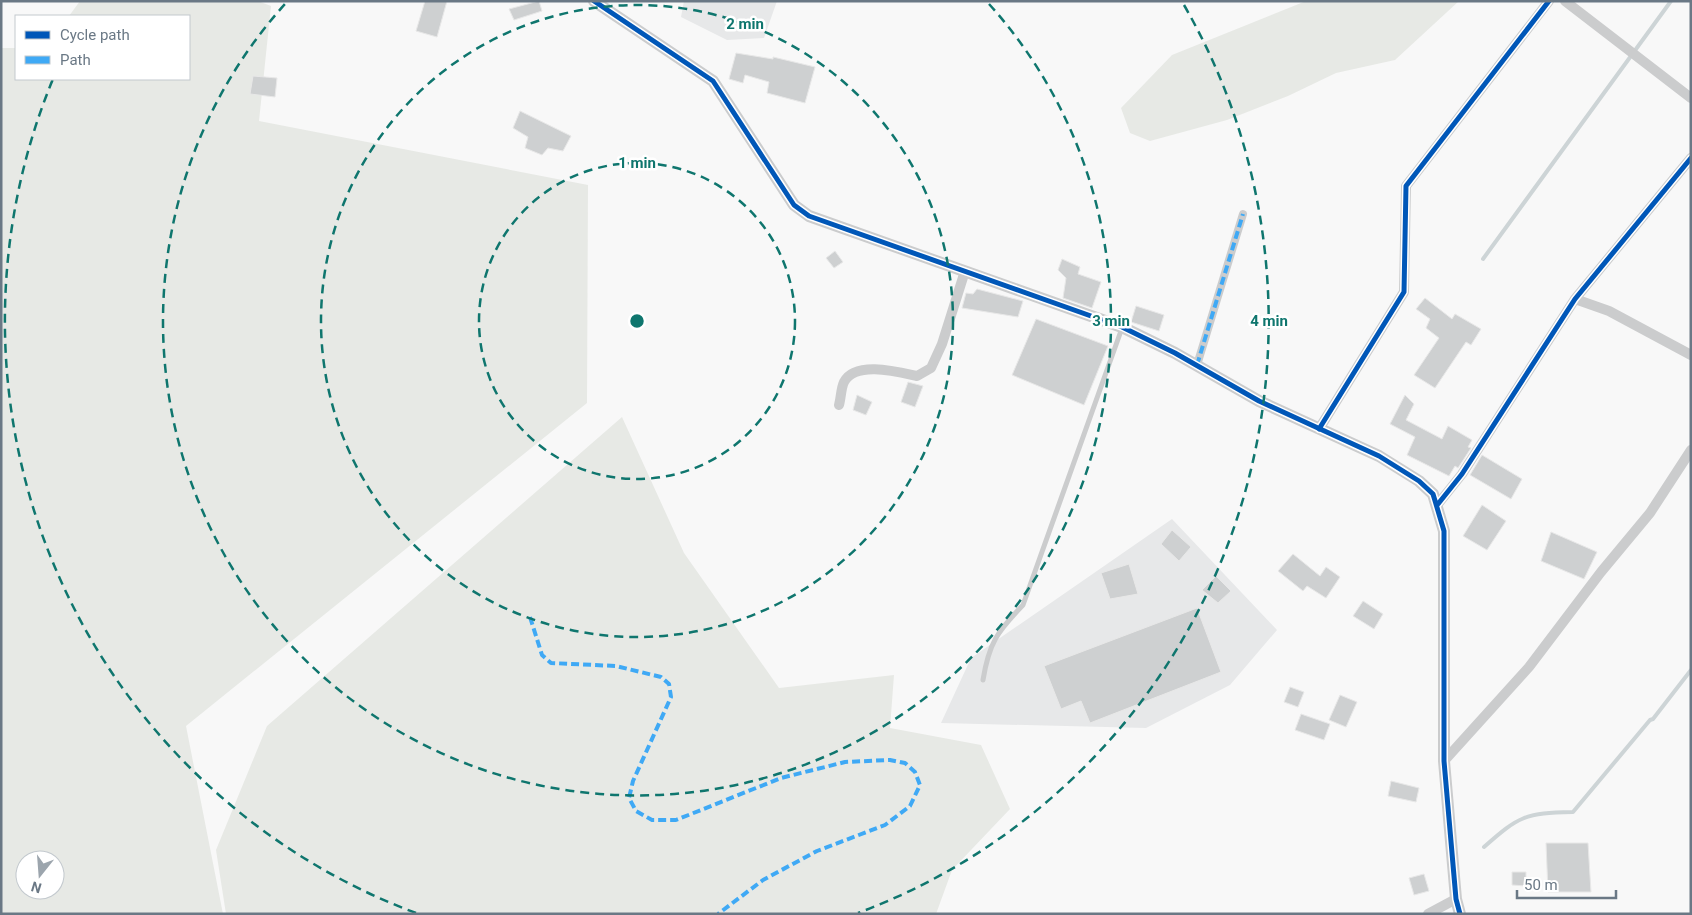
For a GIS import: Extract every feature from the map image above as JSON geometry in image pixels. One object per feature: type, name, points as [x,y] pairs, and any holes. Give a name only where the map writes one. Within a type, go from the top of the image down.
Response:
[{"type":"street","points":[[594,1],[713,81],[794,205],[809,216],[1122,327],[1197,365],[1258,401],[1379,456],[1419,481],[1433,494],[1438,504],[1444,531],[1444,761],[1456,899],[1460,914]]},
{"type":"street","points":[[1319,429],[1404,292],[1406,186],[1549,1]]},
{"type":"street","points":[[1565,1],[1691,98]]},
{"type":"street","points":[[1438,504],[1462,474],[1574,299],[1691,158]]},
{"type":"street","points":[[1197,365],[1243,214]]},
{"type":"street","points":[[839,405],[844,382],[855,371],[884,369],[917,376],[931,368],[942,344],[965,272]]},
{"type":"street","points":[[1574,299],[1609,311],[1691,355]]},
{"type":"street","points":[[1444,761],[1529,667],[1601,572],[1650,513],[1691,450]]},
{"type":"street","points":[[1428,914],[1456,899]]},
{"type":"lane","points":[[983,680],[988,653],[997,636],[1023,605],[1122,327]]},
{"type":"shaded area","points":[[80,1],[258,1],[271,6],[259,121],[588,185],[587,403],[186,726],[223,914],[1,914],[1,48],[15,48],[15,80],[190,80],[190,15],[70,15]]},
{"type":"shaded area","points":[[684,1],[777,1],[764,38],[727,40],[681,17]]},
{"type":"shaded area","points":[[1306,1],[1459,1],[1395,60],[1336,73],[1288,96],[1227,120],[1150,141],[1130,133],[1121,108],[1172,55]]},
{"type":"shaded area","points":[[622,417],[684,553],[779,688],[894,675],[890,728],[981,745],[1010,809],[952,870],[936,914],[226,914],[216,850],[267,726]]},
{"type":"shaded area","points":[[1172,519],[1277,630],[1230,685],[1146,728],[941,723],[971,658]]},
{"type":"building","points":[[425,1],[447,1],[437,37],[416,31]]},
{"type":"building","points":[[539,1],[542,11],[514,20],[509,9]]},
{"type":"building","points":[[736,53],[773,59],[773,57],[815,67],[805,103],[767,93],[769,82],[745,75],[743,83],[729,79]]},
{"type":"building","points":[[253,76],[277,78],[275,97],[250,94]]},
{"type":"building","points":[[520,111],[571,136],[563,151],[548,148],[542,155],[525,148],[528,137],[513,128]]},
{"type":"building","points":[[835,251],[843,262],[834,268],[826,258]]},
{"type":"building","points":[[1062,259],[1080,267],[1078,274],[1101,282],[1092,308],[1063,298],[1066,278],[1058,270]]},
{"type":"building","points":[[977,289],[1023,301],[1018,317],[962,308],[966,293],[973,294]]},
{"type":"building","points":[[1425,298],[1452,319],[1455,314],[1481,329],[1471,345],[1466,342],[1435,388],[1414,375],[1439,338],[1426,328],[1430,319],[1416,309]]},
{"type":"building","points":[[1136,306],[1164,315],[1159,331],[1131,322]]},
{"type":"building","points":[[1036,319],[1108,346],[1084,405],[1012,375]]},
{"type":"building","points":[[908,382],[923,386],[915,407],[901,402]]},
{"type":"building","points":[[857,395],[872,402],[866,415],[853,410]]},
{"type":"building","points":[[1405,395],[1414,404],[1406,420],[1442,439],[1448,426],[1472,440],[1468,447],[1471,448],[1458,468],[1455,466],[1449,476],[1407,455],[1415,437],[1390,424]]},
{"type":"building","points":[[1482,455],[1522,479],[1511,499],[1470,475]]},
{"type":"building","points":[[1482,505],[1506,521],[1487,550],[1463,536]]},
{"type":"building","points":[[1172,530],[1191,547],[1179,561],[1161,544]]},
{"type":"building","points":[[1551,532],[1597,552],[1584,579],[1541,561]]},
{"type":"building","points":[[1293,554],[1320,576],[1326,567],[1340,577],[1326,598],[1307,586],[1303,591],[1278,571]]},
{"type":"building","points":[[1129,564],[1138,594],[1110,599],[1101,573]]},
{"type":"building","points":[[1216,576],[1231,591],[1218,603],[1202,590]]},
{"type":"building","points":[[1363,601],[1383,614],[1374,629],[1353,616]]},
{"type":"building","points":[[1197,608],[1221,672],[1090,723],[1081,701],[1061,709],[1044,666]]},
{"type":"building","points":[[1290,687],[1304,692],[1298,707],[1284,702]]},
{"type":"building","points":[[1340,695],[1357,702],[1346,727],[1329,720]]},
{"type":"building","points":[[1301,714],[1330,724],[1324,740],[1295,730]]},
{"type":"building","points":[[1391,781],[1419,788],[1416,802],[1388,796]]},
{"type":"building","points":[[1546,843],[1588,843],[1591,892],[1548,892]]},
{"type":"building","points":[[1512,872],[1526,872],[1526,886],[1512,885]]},
{"type":"building","points":[[1424,874],[1429,891],[1414,895],[1409,878]]},
{"type":"waterway","points":[[1483,259],[1671,1]]},
{"type":"waterway","points":[[1484,847],[1506,829],[1524,818],[1533,815],[1573,812],[1650,720],[1653,719],[1691,670]]},
{"type":"marked path","points":[[1197,365],[1243,214]]},
{"type":"marked path","points":[[530,617],[542,655],[551,663],[616,666],[661,677],[669,684],[671,697],[633,781],[629,798],[636,811],[652,820],[676,820],[781,778],[845,762],[890,760],[905,763],[915,772],[920,785],[910,806],[885,825],[817,851],[763,880],[718,914]]},
{"type":"cycle path","points":[[594,1],[713,81],[794,205],[809,216],[1122,327],[1175,353],[1259,401],[1379,456],[1419,481],[1433,494],[1444,531],[1444,761],[1456,899],[1460,914]]},
{"type":"cycle path","points":[[1319,429],[1404,292],[1406,186],[1549,1]]},
{"type":"cycle path","points":[[1438,504],[1462,474],[1575,299],[1691,158]]}]
